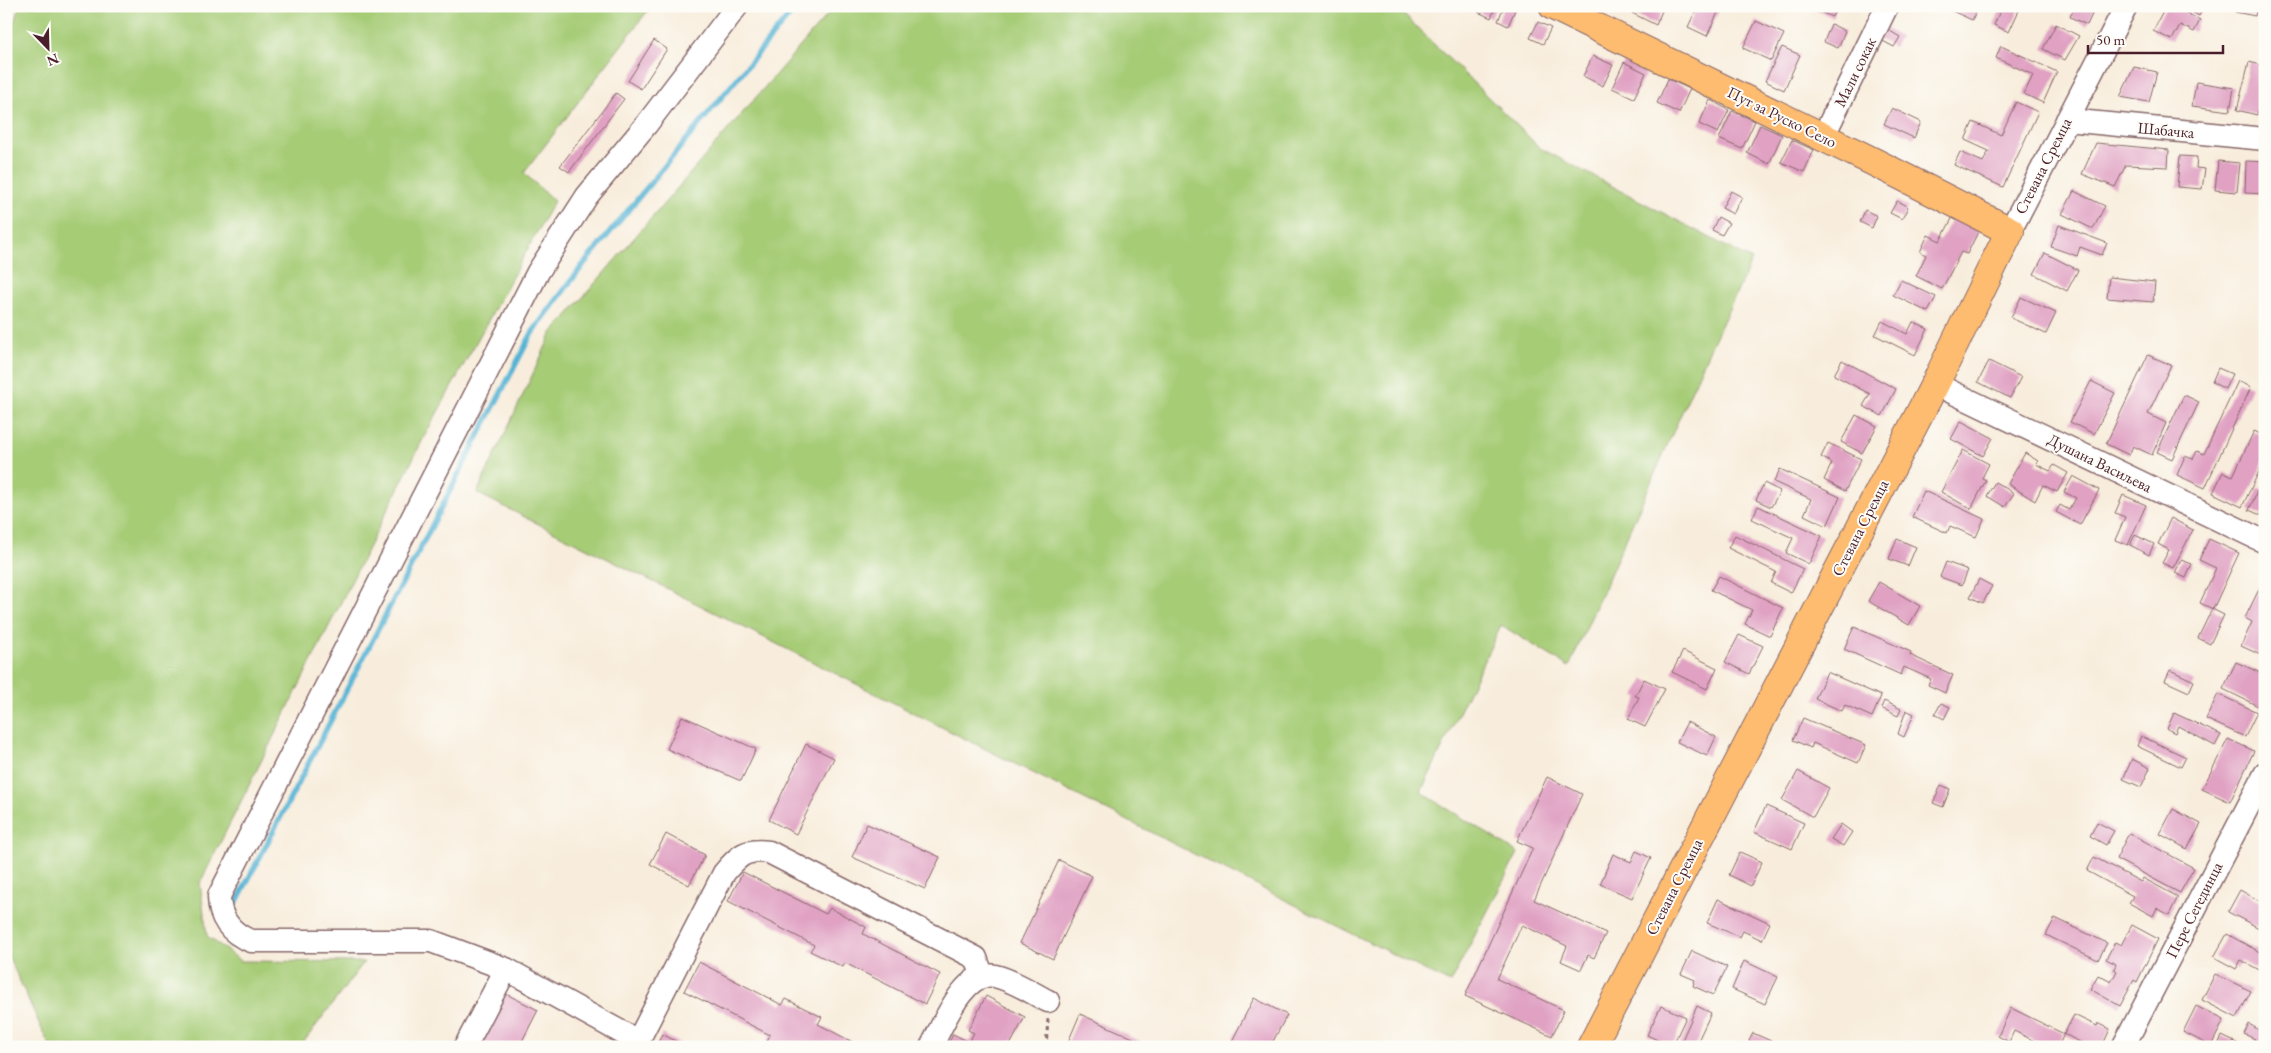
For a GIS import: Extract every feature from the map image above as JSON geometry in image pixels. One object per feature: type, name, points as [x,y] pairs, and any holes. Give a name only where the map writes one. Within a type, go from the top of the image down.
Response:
[{"type":"main road","name":"Пут за Руско Село","points":[[1553,6],[1823,137],[2010,231]]},
{"type":"main road","name":"Стевана Сремца","points":[[1591,1047],[1935,384],[2010,231]]},
{"type":"street","points":[[737,6],[646,126],[587,196],[538,272],[219,896],[219,906],[226,924],[233,931],[251,941],[431,941],[506,969],[632,1038],[638,1045],[724,873],[734,861],[751,850],[769,852],[976,958],[983,977]]},
{"type":"street","name":"Мали сокак","points":[[1823,137],[1887,6]]},
{"type":"street","name":"Стевана Сремца","points":[[2010,231],[2126,6]]},
{"type":"street","name":"Шабачка","points":[[2067,120],[2265,139]]},
{"type":"street","name":"Душана Васиљева","points":[[1935,384],[2265,542]]},
{"type":"street","name":"Пере Сегединца","points":[[2123,1047],[2265,774]]},
{"type":"street","points":[[465,1047],[506,969]]},
{"type":"street","points":[[931,1047],[958,997],[974,981],[983,977],[993,976],[1001,978],[1048,1001]]},
{"type":"path","points":[[1046,1047],[1048,1001]]},
{"type":"green space","points":[[20,6],[645,6],[649,9],[524,173],[554,201],[424,437],[200,883],[207,936],[241,961],[364,962],[300,1047],[50,1047],[6,951],[6,44]]},
{"type":"green space","points":[[835,6],[1395,6],[1540,148],[1752,260],[1709,351],[1569,667],[1501,625],[1421,792],[1518,853],[1450,983],[477,493],[552,333]]},
{"type":"building","points":[[1481,6],[1496,6],[1491,18],[1478,12]]},
{"type":"building","points":[[1504,6],[1515,10],[1508,26],[1498,21]]},
{"type":"building","points":[[1615,6],[1631,6],[1628,12]]},
{"type":"building","points":[[1636,6],[1664,6],[1656,25],[1632,13]]},
{"type":"building","points":[[1698,6],[1721,6],[1707,36],[1688,27]]},
{"type":"building","points":[[1808,6],[1837,6],[1832,17]]},
{"type":"building","points":[[1951,6],[1979,6],[1972,20],[1950,10]]},
{"type":"building","points":[[2002,6],[2021,6],[2009,32],[1994,25]]},
{"type":"building","points":[[2075,6],[2096,6],[2087,25],[2070,17]]},
{"type":"building","points":[[2166,6],[2173,6],[2200,20],[2194,32],[2180,25],[2172,40],[2153,31]]},
{"type":"building","points":[[2180,6],[2204,6],[2199,16]]},
{"type":"building","points":[[2236,6],[2257,6],[2255,16],[2235,12]]},
{"type":"building","points":[[1756,21],[1784,34],[1771,61],[1743,48]]},
{"type":"building","points":[[1538,22],[1551,28],[1543,44],[1530,38]]},
{"type":"building","points":[[1831,24],[1845,31],[1838,48],[1824,42]]},
{"type":"building","points":[[2056,24],[2079,36],[2065,60],[2043,49]]},
{"type":"building","points":[[1885,28],[1900,37],[1894,47],[1879,39]]},
{"type":"building","points":[[654,40],[667,49],[641,89],[628,81]]},
{"type":"building","points":[[2001,46],[2057,72],[2043,103],[2024,94],[2033,75],[1996,58]]},
{"type":"building","points":[[1782,47],[1800,55],[1784,90],[1765,81]]},
{"type":"building","points":[[1593,56],[1613,65],[1603,86],[1583,76]]},
{"type":"building","points":[[1624,62],[1646,73],[1634,98],[1612,88]]},
{"type":"building","points":[[2249,62],[2265,66],[2265,86],[2257,115],[2237,110]]},
{"type":"building","points":[[2134,67],[2157,72],[2149,102],[2120,97]]},
{"type":"building","points":[[1668,79],[1690,89],[1679,113],[1657,103]]},
{"type":"building","points":[[2196,82],[2234,88],[2230,111],[2192,106]]},
{"type":"building","points":[[616,93],[624,99],[569,172],[560,166]]},
{"type":"building","points":[[1710,100],[1729,110],[1718,133],[1699,124]]},
{"type":"building","points":[[2016,102],[2038,112],[2003,187],[1954,165],[1960,152],[1983,162],[1989,151],[1965,140],[1973,122],[2001,135]]},
{"type":"building","points":[[1892,108],[1921,122],[1914,138],[1884,124]]},
{"type":"building","points":[[1732,111],[1755,121],[1742,149],[1719,139]]},
{"type":"building","points":[[1760,125],[1782,135],[1769,164],[1747,153]]},
{"type":"building","points":[[1792,140],[1814,150],[1804,172],[1781,162]]},
{"type":"building","points":[[2096,143],[2169,150],[2168,167],[2126,165],[2115,187],[2082,174]]},
{"type":"building","points":[[2180,156],[2197,157],[2196,168],[2205,169],[2202,189],[2177,187]]},
{"type":"building","points":[[2218,161],[2240,163],[2237,192],[2215,190]]},
{"type":"building","points":[[2246,161],[2265,162],[2265,194],[2245,193]]},
{"type":"building","points":[[1731,191],[1742,197],[1733,214],[1722,208]]},
{"type":"building","points":[[2074,191],[2105,206],[2093,229],[2062,214]]},
{"type":"building","points":[[1897,201],[1908,207],[1902,219],[1890,213]]},
{"type":"building","points":[[1865,210],[1877,216],[1872,228],[1860,222]]},
{"type":"building","points":[[1954,215],[1980,228],[1967,254],[1961,252],[1942,289],[1916,276],[1926,255],[1920,252],[1928,235],[1940,241]]},
{"type":"building","points":[[1718,217],[1729,223],[1722,235],[1712,230]]},
{"type":"building","points":[[2059,225],[2107,243],[2102,255],[2080,247],[2077,256],[2051,247]]},
{"type":"building","points":[[2045,253],[2078,270],[2067,291],[2034,274]]},
{"type":"building","points":[[2109,277],[2155,282],[2153,302],[2107,298]]},
{"type":"building","points":[[1901,280],[1936,297],[1928,312],[1893,295]]},
{"type":"building","points":[[2021,297],[2056,313],[2046,334],[2011,318]]},
{"type":"building","points":[[1882,321],[1907,334],[1913,322],[1928,329],[1915,355],[1875,335]]},
{"type":"building","points":[[2148,355],[2171,365],[2148,414],[2166,423],[2152,455],[2133,446],[2129,455],[2106,444]]},
{"type":"building","points":[[1842,360],[1896,389],[1882,416],[1863,406],[1870,394],[1834,375]]},
{"type":"building","points":[[1989,361],[2021,377],[2010,398],[1978,382]]},
{"type":"building","points":[[2218,368],[2232,374],[2225,389],[2212,382]]},
{"type":"building","points":[[2091,381],[2115,393],[2094,434],[2070,422]]},
{"type":"building","points":[[2238,381],[2251,387],[2205,488],[2177,475],[2185,456],[2193,459],[2197,451],[2204,454]]},
{"type":"building","points":[[2184,395],[2199,402],[2172,459],[2157,452]]},
{"type":"building","points":[[1856,415],[1877,426],[1862,453],[1841,442]]},
{"type":"building","points":[[1961,421],[1993,438],[1983,456],[1951,439]]},
{"type":"building","points":[[2254,431],[2265,436],[2265,459],[2242,507],[2213,493],[2223,472],[2233,476]]},
{"type":"building","points":[[1828,443],[1861,459],[1845,491],[1824,480],[1832,463],[1821,457]]},
{"type":"building","points":[[1963,450],[1989,464],[1982,478],[1986,480],[1971,509],[1941,492]]},
{"type":"building","points":[[2025,453],[2038,461],[2036,464],[2050,471],[2054,465],[2068,473],[2057,492],[2043,485],[2035,501],[2008,484]]},
{"type":"building","points":[[1780,469],[1840,497],[1827,526],[1804,515],[1811,499],[1774,482]]},
{"type":"building","points":[[2073,476],[2099,490],[2080,525],[2056,512],[2060,505],[2069,510],[2076,498],[2064,492]]},
{"type":"building","points":[[1995,482],[2014,493],[2005,507],[1987,496]]},
{"type":"building","points":[[1764,483],[1780,491],[1771,507],[1756,500]]},
{"type":"building","points":[[2259,487],[2265,489],[2265,517],[2249,510]]},
{"type":"building","points":[[1924,491],[1984,519],[1976,537],[1950,526],[1947,533],[1912,517]]},
{"type":"building","points":[[2123,495],[2146,505],[2128,545],[2115,540],[2125,517],[2115,513]]},
{"type":"building","points":[[1758,506],[1822,536],[1809,564],[1786,553],[1793,538],[1752,519]]},
{"type":"building","points":[[2171,518],[2193,530],[2173,568],[2162,563],[2169,550],[2158,544]]},
{"type":"building","points":[[1735,535],[1803,569],[1791,593],[1771,583],[1776,572],[1728,548]]},
{"type":"building","points":[[2135,535],[2154,544],[2149,555],[2130,545]]},
{"type":"building","points":[[1897,539],[1916,547],[1908,566],[1889,559]]},
{"type":"building","points":[[2209,539],[2239,553],[2213,609],[2200,603],[2216,568],[2199,560]]},
{"type":"building","points":[[2181,560],[2192,564],[2186,578],[2175,573]]},
{"type":"building","points":[[1946,562],[1968,570],[1962,585],[1940,577]]},
{"type":"building","points":[[1719,576],[1783,608],[1770,636],[1745,624],[1752,610],[1711,590]]},
{"type":"building","points":[[2265,577],[2265,657],[2241,646],[2252,622],[2245,618]]},
{"type":"building","points":[[1979,579],[1992,586],[1983,603],[1970,597]]},
{"type":"building","points":[[1879,582],[1920,606],[1909,625],[1868,601]]},
{"type":"building","points":[[2212,609],[2224,615],[2210,644],[2198,638]]},
{"type":"building","points":[[1854,627],[1911,652],[1910,655],[1953,675],[1945,693],[1928,685],[1931,679],[1904,667],[1901,675],[1844,649]]},
{"type":"building","points":[[1739,635],[1763,646],[1749,674],[1725,662]]},
{"type":"building","points":[[1683,651],[1717,668],[1707,689],[1672,672]]},
{"type":"building","points":[[2236,662],[2265,675],[2265,702],[2262,708],[2223,689]]},
{"type":"building","points":[[2170,670],[2194,681],[2189,692],[2165,681]]},
{"type":"building","points":[[1827,672],[1881,696],[1872,717],[1845,705],[1842,711],[1815,699]]},
{"type":"building","points":[[1644,679],[1665,689],[1645,727],[1628,719],[1639,697],[1635,696]]},
{"type":"building","points":[[2218,694],[2257,712],[2245,737],[2206,719]]},
{"type":"building","points":[[1884,701],[1901,709],[1898,716],[1881,708]]},
{"type":"building","points":[[1941,703],[1950,707],[1944,719],[1935,714]]},
{"type":"building","points":[[1906,710],[1914,714],[1904,737],[1898,734]]},
{"type":"building","points":[[2174,713],[2221,735],[2215,746],[2178,726],[2175,733],[2167,729]]},
{"type":"building","points":[[682,716],[756,749],[741,781],[667,749]]},
{"type":"building","points":[[1803,718],[1866,745],[1858,763],[1813,743],[1811,748],[1793,740]]},
{"type":"building","points":[[1687,722],[1716,737],[1707,756],[1677,742]]},
{"type":"building","points":[[2141,736],[2186,757],[2181,767],[2137,746]]},
{"type":"building","points":[[2228,739],[2254,751],[2230,802],[2202,789]]},
{"type":"building","points":[[806,744],[834,758],[796,834],[769,820]]},
{"type":"building","points":[[2132,759],[2150,768],[2141,787],[2123,779]]},
{"type":"building","points":[[1798,771],[1829,788],[1813,817],[1782,800]]},
{"type":"building","points":[[1547,777],[1582,794],[1534,900],[1606,933],[1594,958],[1588,955],[1581,970],[1561,961],[1567,946],[1522,925],[1497,979],[1564,1010],[1552,1036],[1465,996],[1533,848],[1517,841]]},
{"type":"building","points":[[1941,785],[1950,789],[1943,807],[1933,803]]},
{"type":"building","points":[[1766,806],[1804,823],[1792,849],[1754,832]]},
{"type":"building","points":[[2173,809],[2201,824],[2187,849],[2160,834]]},
{"type":"building","points":[[2097,822],[2114,831],[2106,845],[2090,836]]},
{"type":"building","points":[[867,824],[940,857],[925,889],[852,857]]},
{"type":"building","points":[[1841,824],[1852,832],[1843,846],[1831,839]]},
{"type":"building","points":[[2129,833],[2194,868],[2180,893],[2116,859]]},
{"type":"building","points":[[666,834],[705,855],[689,885],[650,864]]},
{"type":"building","points":[[1636,851],[1651,858],[1632,898],[1600,884],[1613,854],[1631,862]]},
{"type":"building","points":[[1740,852],[1762,862],[1751,886],[1729,875]]},
{"type":"building","points":[[2094,857],[2141,882],[2143,878],[2178,897],[2169,915],[2157,908],[2153,916],[2129,903],[2133,896],[2087,871]]},
{"type":"building","points":[[1059,860],[1092,876],[1053,959],[1020,943]]},
{"type":"building","points":[[743,872],[826,914],[830,908],[866,927],[863,934],[940,974],[925,1004],[845,963],[843,967],[810,951],[814,945],[728,901]]},
{"type":"building","points":[[2240,890],[2265,904],[2265,918],[2259,928],[2228,912]]},
{"type":"building","points":[[1718,899],[1770,923],[1762,940],[1743,931],[1740,937],[1707,923]]},
{"type":"building","points":[[2055,918],[2107,943],[2098,960],[2046,935]]},
{"type":"building","points":[[2132,925],[2158,939],[2137,982],[2134,980],[2120,1006],[2090,989],[2098,975],[2111,982],[2117,971],[2114,969],[2116,964],[2106,959],[2115,942],[2121,945]]},
{"type":"building","points":[[2227,934],[2265,955],[2265,973],[2241,960],[2236,969],[2214,957]]},
{"type":"building","points":[[1692,951],[1727,967],[1713,995],[1693,986],[1695,980],[1681,974]]},
{"type":"building","points":[[1744,961],[1778,977],[1765,1004],[1732,989]]},
{"type":"building","points":[[699,962],[782,1005],[786,999],[822,1017],[818,1024],[862,1047],[778,1047],[767,1041],[770,1035],[684,991]]},
{"type":"building","points":[[2215,974],[2251,991],[2237,1018],[2202,1000]]},
{"type":"building","points":[[504,993],[538,1010],[519,1047],[477,1047]]},
{"type":"building","points":[[986,996],[1025,1017],[1009,1047],[947,1047],[953,1034],[969,1042],[974,1033],[968,1030]]},
{"type":"building","points":[[1254,998],[1287,1015],[1270,1047],[1229,1047]]},
{"type":"building","points":[[1661,1006],[1686,1017],[1672,1047],[1647,1035]]},
{"type":"building","points":[[1697,1006],[1711,1013],[1695,1047],[1679,1047]]},
{"type":"building","points":[[2196,1006],[2224,1020],[2211,1046],[2183,1032]]},
{"type":"building","points":[[2011,1008],[2064,1034],[2058,1047],[2047,1047],[2014,1031],[2009,1042],[1998,1036]]},
{"type":"building","points":[[1080,1014],[1153,1047],[1066,1047]]},
{"type":"building","points":[[2074,1015],[2097,1026],[2098,1023],[2110,1029],[2102,1047],[2090,1047],[2064,1034]]},
{"type":"building","points":[[2265,1018],[2265,1047],[2251,1047],[2255,1039],[2244,1034],[2249,1024],[2259,1030]]},
{"type":"building","points":[[1753,1033],[1784,1047],[1761,1047],[1749,1041]]},
{"type":"building","points":[[662,1034],[687,1047],[656,1047]]},
{"type":"building","points":[[2222,1036],[2245,1047],[2217,1047]]},
{"type":"waterway","points":[[236,903],[532,333],[583,265],[797,6]]}]
